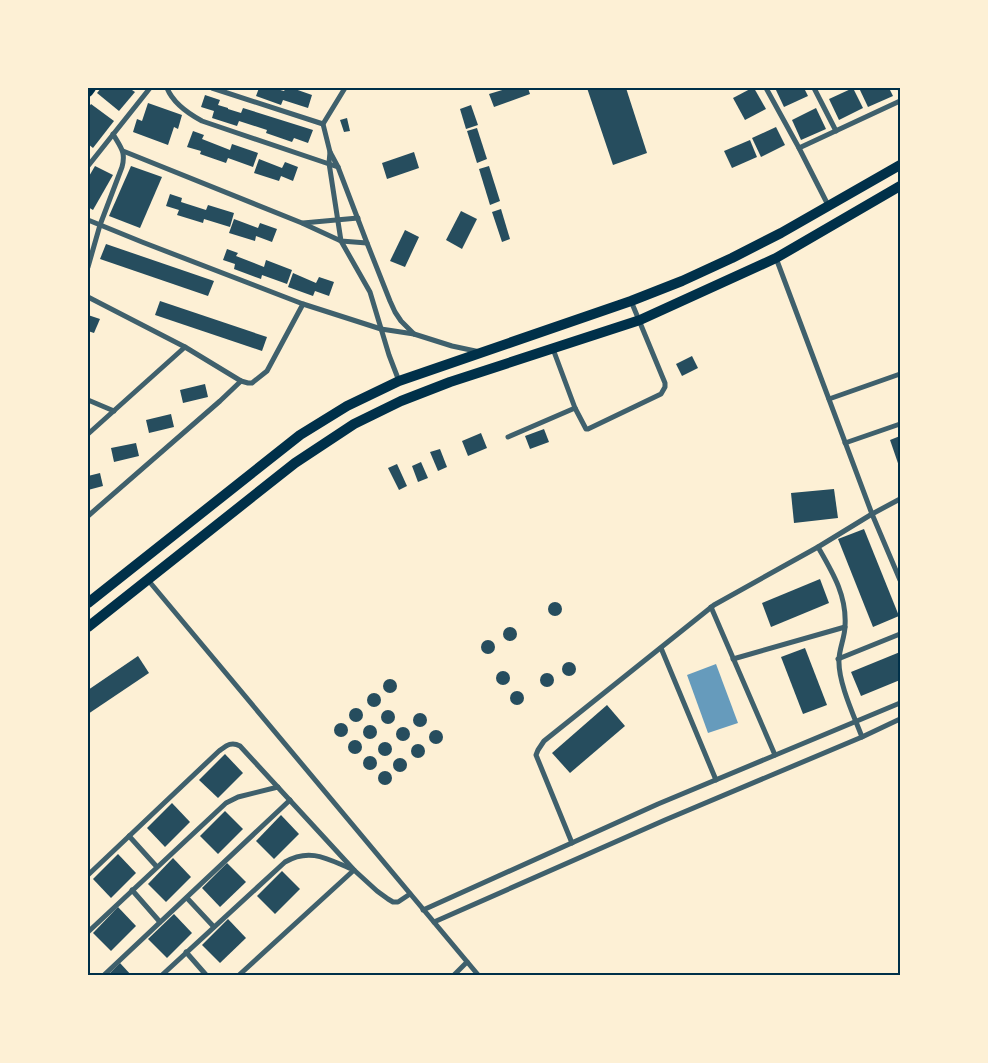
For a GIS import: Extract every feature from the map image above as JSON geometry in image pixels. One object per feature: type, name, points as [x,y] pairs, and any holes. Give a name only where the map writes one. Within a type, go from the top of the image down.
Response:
[{"type":"main road","points":[[88,92],[91,88]]},
{"type":"main road","points":[[88,603],[300,435],[347,406],[400,381],[631,301],[682,281],[780,233],[900,164]]},
{"type":"main road","points":[[88,627],[295,463],[354,424],[401,401],[450,382],[640,320],[776,258],[900,186]]},
{"type":"street","points":[[88,166],[150,88]]},
{"type":"street","points":[[167,88],[171,96],[183,108],[202,121],[338,167]]},
{"type":"street","points":[[212,88],[323,124]]},
{"type":"street","points":[[235,95],[238,88]]},
{"type":"street","points":[[345,88],[323,124],[330,152],[338,167],[395,312],[414,334]]},
{"type":"street","points":[[766,88],[828,205]]},
{"type":"street","points":[[814,88],[836,131]]},
{"type":"street","points":[[799,148],[900,101]]},
{"type":"street","points":[[88,263],[124,158],[123,151],[113,134]]},
{"type":"street","points":[[123,151],[341,240],[367,243]]},
{"type":"street","points":[[330,152],[329,163],[341,240],[370,292],[389,355],[400,381]]},
{"type":"street","points":[[302,223],[358,218]]},
{"type":"street","points":[[88,220],[303,304],[381,329],[414,334],[452,346],[482,352]]},
{"type":"street","points":[[776,258],[872,514],[900,580]]},
{"type":"street","points":[[88,297],[186,347],[241,381],[248,383],[252,383],[266,371],[303,304]]},
{"type":"street","points":[[553,349],[575,408],[586,429],[663,391],[665,383],[631,301]]},
{"type":"street","points":[[88,434],[186,347]]},
{"type":"street","points":[[829,400],[900,374]]},
{"type":"street","points":[[88,516],[241,381]]},
{"type":"street","points":[[88,400],[114,411]]},
{"type":"street","points":[[508,437],[575,408]]},
{"type":"street","points":[[845,443],[900,424]]},
{"type":"street","points":[[572,843],[536,755],[544,741],[710,607],[818,547],[872,514],[900,500]]},
{"type":"street","points":[[818,547],[837,580],[845,607],[845,627],[838,659],[840,674],[862,737]]},
{"type":"street","points":[[148,580],[478,976]]},
{"type":"street","points":[[710,607],[775,755]]},
{"type":"street","points":[[733,659],[845,627]]},
{"type":"street","points":[[838,659],[900,634]]},
{"type":"street","points":[[661,648],[716,780]]},
{"type":"street","points":[[423,910],[716,780],[900,703]]},
{"type":"street","points":[[434,922],[900,719]]},
{"type":"street","points":[[88,875],[226,745],[234,744],[240,746],[354,870],[388,899],[398,902],[410,894]]},
{"type":"street","points":[[88,932],[226,803],[238,797],[278,787]]},
{"type":"street","points":[[103,976],[290,800]]},
{"type":"street","points":[[129,836],[157,867]]},
{"type":"street","points":[[161,976],[285,862],[294,856],[318,856],[354,870]]},
{"type":"street","points":[[238,976],[354,870]]},
{"type":"street","points":[[132,890],[160,922]]},
{"type":"street","points":[[187,898],[214,927]]},
{"type":"street","points":[[186,952],[207,976]]},
{"type":"street","points":[[453,976],[467,962]]},
{"type":"water","points":[[716,664],[738,723],[708,733],[687,675]]},
{"type":"building","points":[[101,88],[129,88],[135,92],[119,111],[97,93]]},
{"type":"building","points":[[259,88],[273,88],[284,91],[286,88],[292,88],[312,95],[308,108],[283,100],[281,105],[256,96]]},
{"type":"building","points":[[509,88],[528,88],[530,94],[494,107],[489,94]]},
{"type":"building","points":[[587,88],[626,88],[647,153],[613,165]]},
{"type":"building","points":[[754,88],[766,109],[745,120],[733,98]]},
{"type":"building","points":[[775,88],[804,88],[808,96],[784,107]]},
{"type":"building","points":[[853,88],[863,108],[839,120],[829,99]]},
{"type":"building","points":[[859,88],[889,88],[893,96],[868,107]]},
{"type":"building","points":[[205,95],[220,100],[218,105],[228,109],[241,113],[243,108],[313,130],[308,143],[294,138],[292,142],[266,133],[267,130],[239,121],[237,126],[212,118],[214,111],[201,107]]},
{"type":"building","points":[[148,103],[182,115],[178,129],[174,127],[168,145],[133,132],[137,119],[142,121]]},
{"type":"building","points":[[91,104],[114,121],[93,148],[88,144],[88,108]]},
{"type":"building","points":[[471,105],[478,125],[466,129],[460,109]]},
{"type":"building","points":[[816,108],[826,129],[801,140],[792,120]]},
{"type":"building","points":[[347,118],[350,131],[344,132],[340,120]]},
{"type":"building","points":[[776,127],[785,145],[761,157],[752,138]]},
{"type":"building","points":[[477,128],[487,159],[477,163],[467,131]]},
{"type":"building","points":[[193,131],[204,135],[202,139],[230,150],[232,144],[258,153],[253,167],[228,158],[226,163],[200,154],[201,151],[187,147]]},
{"type":"building","points":[[750,140],[757,157],[732,168],[724,151]]},
{"type":"building","points":[[414,152],[419,168],[387,179],[382,163]]},
{"type":"building","points":[[259,159],[282,168],[285,162],[298,167],[293,181],[281,176],[279,181],[254,173]]},
{"type":"building","points":[[95,166],[113,175],[93,210],[88,207],[88,178]]},
{"type":"building","points":[[131,166],[162,177],[140,228],[109,216]]},
{"type":"building","points":[[489,166],[500,201],[490,205],[479,169]]},
{"type":"building","points":[[170,194],[182,198],[181,202],[206,210],[208,205],[234,213],[230,227],[204,219],[203,223],[177,215],[179,210],[166,206]]},
{"type":"building","points":[[501,209],[510,239],[502,242],[492,212]]},
{"type":"building","points":[[461,211],[477,219],[462,249],[446,240]]},
{"type":"building","points":[[234,219],[258,228],[260,223],[277,229],[272,242],[256,236],[255,241],[229,233]]},
{"type":"building","points":[[405,230],[419,237],[405,267],[390,261]]},
{"type":"building","points":[[106,244],[214,281],[208,296],[100,259]]},
{"type":"building","points":[[227,249],[238,253],[236,256],[264,267],[266,260],[292,270],[287,284],[262,275],[261,279],[234,269],[235,264],[223,260]]},
{"type":"building","points":[[293,273],[316,283],[319,277],[334,282],[329,296],[315,291],[313,296],[288,287]]},
{"type":"building","points":[[160,301],[267,337],[262,351],[155,315]]},
{"type":"building","points":[[88,315],[100,319],[94,333],[88,331]]},
{"type":"building","points":[[692,356],[698,368],[682,376],[676,364]]},
{"type":"building","points":[[205,384],[208,397],[183,403],[180,390]]},
{"type":"building","points":[[171,414],[174,427],[149,433],[146,420]]},
{"type":"building","points":[[544,429],[549,442],[530,449],[525,436]]},
{"type":"building","points":[[481,433],[487,448],[468,456],[462,441]]},
{"type":"building","points":[[900,436],[900,469],[890,440]]},
{"type":"building","points":[[136,443],[139,456],[114,462],[111,448]]},
{"type":"building","points":[[440,449],[447,467],[438,471],[430,452]]},
{"type":"building","points":[[421,462],[428,478],[418,482],[412,466]]},
{"type":"building","points":[[397,464],[407,486],[399,490],[388,468]]},
{"type":"building","points":[[100,473],[103,486],[88,490],[88,476]]},
{"type":"building","points":[[834,489],[838,518],[794,523],[791,493]]},
{"type":"building","points":[[864,529],[899,616],[873,627],[838,539]]},
{"type":"building","points":[[820,579],[829,603],[771,627],[762,603]]},
{"type":"building","points":[[555,602],[560,604],[562,609],[560,614],[555,616],[550,614],[548,609],[550,604]]},
{"type":"building","points":[[510,627],[515,629],[517,634],[515,639],[510,641],[505,639],[503,634],[505,629]]},
{"type":"building","points":[[488,640],[493,642],[495,647],[493,652],[488,654],[483,652],[481,647],[483,642]]},
{"type":"building","points":[[805,648],[827,705],[803,714],[781,657]]},
{"type":"building","points":[[900,652],[900,680],[861,696],[851,672]]},
{"type":"building","points":[[138,656],[149,673],[88,714],[88,690]]},
{"type":"building","points":[[569,662],[574,664],[576,669],[574,674],[569,676],[564,674],[562,669],[564,664]]},
{"type":"building","points":[[503,671],[508,673],[510,678],[508,683],[503,685],[498,683],[496,678],[498,673]]},
{"type":"building","points":[[547,673],[552,675],[554,680],[552,685],[547,687],[542,685],[540,680],[542,675]]},
{"type":"building","points":[[390,679],[395,681],[397,686],[395,691],[390,693],[385,691],[383,686],[385,681]]},
{"type":"building","points":[[517,691],[522,693],[524,698],[522,703],[517,705],[512,703],[510,698],[512,693]]},
{"type":"building","points":[[374,693],[379,695],[381,700],[379,705],[374,707],[369,705],[367,700],[369,695]]},
{"type":"building","points":[[607,705],[625,726],[570,773],[552,753]]},
{"type":"building","points":[[356,708],[361,710],[363,715],[361,720],[356,722],[351,720],[349,715],[351,710]]},
{"type":"building","points":[[388,710],[393,712],[395,717],[393,722],[388,724],[383,722],[381,717],[383,712]]},
{"type":"building","points":[[420,713],[425,715],[427,720],[425,725],[420,727],[415,725],[413,720],[415,715]]},
{"type":"building","points":[[341,723],[346,725],[348,730],[346,735],[341,737],[336,735],[334,730],[336,725]]},
{"type":"building","points":[[370,725],[375,727],[377,732],[375,737],[370,739],[365,737],[363,732],[365,727]]},
{"type":"building","points":[[403,727],[408,729],[410,734],[408,739],[403,741],[398,739],[396,734],[398,729]]},
{"type":"building","points":[[436,730],[441,732],[443,737],[441,742],[436,744],[431,742],[429,737],[431,732]]},
{"type":"building","points":[[355,740],[360,742],[362,747],[360,752],[355,754],[350,752],[348,747],[350,742]]},
{"type":"building","points":[[385,742],[390,744],[392,749],[390,754],[385,756],[380,754],[378,749],[380,744]]},
{"type":"building","points":[[418,744],[423,746],[425,751],[423,756],[418,758],[413,756],[411,751],[413,746]]},
{"type":"building","points":[[225,754],[243,773],[218,798],[199,780]]},
{"type":"building","points":[[370,756],[375,758],[377,763],[375,768],[370,770],[365,768],[363,763],[365,758]]},
{"type":"building","points":[[400,758],[405,760],[407,765],[405,770],[400,772],[395,770],[393,765],[395,760]]},
{"type":"building","points":[[385,771],[390,773],[392,778],[390,783],[385,785],[380,783],[378,778],[380,773]]},
{"type":"building","points":[[172,803],[190,822],[165,847],[147,828]]},
{"type":"building","points":[[225,811],[243,829],[218,854],[200,836]]},
{"type":"building","points":[[281,815],[299,834],[274,859],[256,841]]},
{"type":"building","points":[[118,854],[136,873],[111,898],[93,879]]},
{"type":"building","points":[[173,858],[191,877],[166,902],[148,884]]},
{"type":"building","points":[[227,863],[246,882],[220,907],[202,888]]},
{"type":"building","points":[[282,871],[300,889],[275,914],[257,896]]},
{"type":"building","points":[[118,907],[136,926],[111,951],[93,933]]},
{"type":"building","points":[[174,914],[192,933],[167,958],[148,939]]},
{"type":"building","points":[[228,919],[246,938],[220,963],[202,945]]},
{"type":"building","points":[[120,963],[132,976],[107,976]]}]
